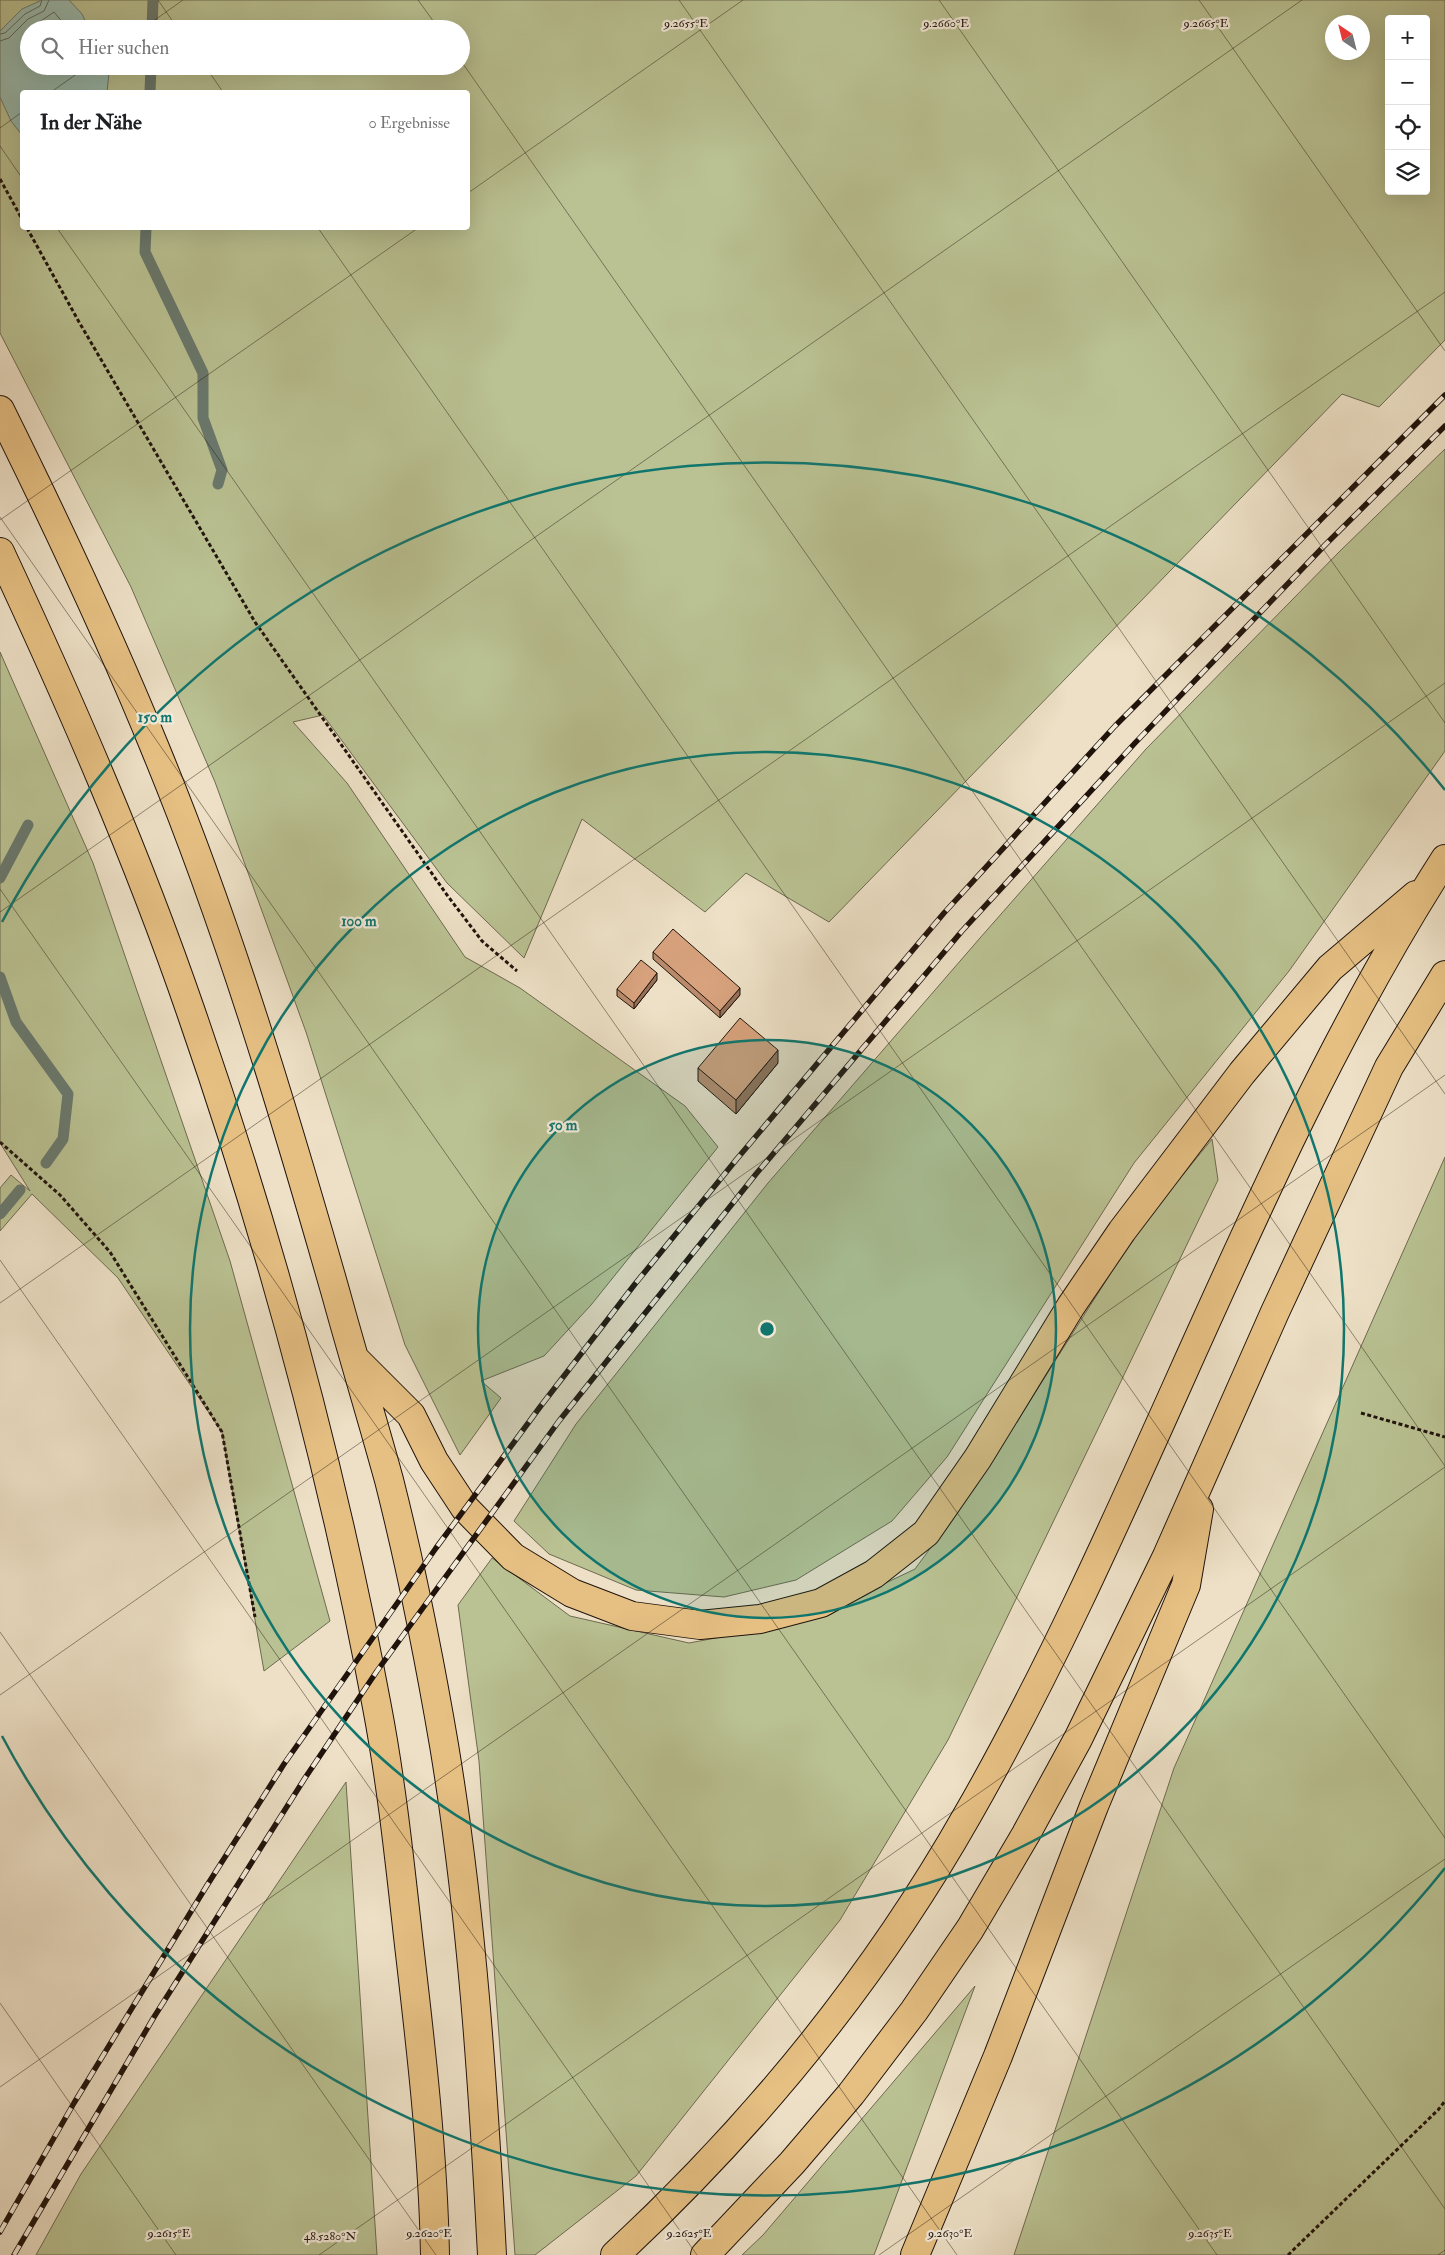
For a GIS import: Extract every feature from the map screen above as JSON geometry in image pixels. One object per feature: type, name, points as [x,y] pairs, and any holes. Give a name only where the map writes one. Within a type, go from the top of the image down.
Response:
[{"type":"highway","points":[[0,410],[120,665],[158,754],[202,871],[289,1129],[389,1482],[427,1650],[446,1757],[460,1854],[481,2060],[492,2255]]},
{"type":"highway","points":[[0,552],[73,713],[111,803],[190,1008],[253,1200],[310,1398],[342,1536],[378,1709],[393,1808],[429,2119],[435,2255]]},
{"type":"highway","points":[[615,2255],[651,2222],[721,2150],[789,2072],[854,1988],[914,1903],[967,1816],[1068,1626],[1154,1441],[1235,1256],[1321,1078],[1445,859]]},
{"type":"highway","points":[[353,1357],[410,1415],[434,1461],[465,1508],[514,1557],[572,1593],[632,1616],[700,1625],[760,1620],[821,1603],[874,1574],[926,1533],[978,1458],[1071,1306],[1134,1216],[1242,1073],[1330,968],[1430,883]]},
{"type":"highway","points":[[704,2255],[768,2190],[857,2086],[914,2011],[970,1929],[1078,1739],[1204,1476],[1275,1312],[1389,1067],[1445,975]]},
{"type":"highway","points":[[915,2255],[998,2056],[1094,1806],[1186,1585],[1204,1476]]},
{"type":"path","points":[[0,179],[20,216]]},
{"type":"path","points":[[28,230],[255,622],[447,895],[482,941],[517,970]]},
{"type":"path","points":[[0,1142],[29,1166],[60,1196],[110,1252],[222,1432],[255,1617]]},
{"type":"path","points":[[1361,1413],[1445,1437]]},
{"type":"path","points":[[1288,2255],[1438,2110],[1445,2101]]},
{"type":"green space","points":[[0,0],[1445,0],[1445,340],[1379,407],[1342,394],[829,922],[746,873],[705,912],[582,819],[524,958],[447,883],[323,715],[293,722],[347,783],[465,957],[520,988],[685,1106],[718,1147],[591,1305],[544,1356],[481,1381],[501,1398],[460,1455],[405,1345],[306,1032],[215,782],[131,587],[0,333]]},
{"type":"green space","points":[[1445,449],[1445,751],[1289,971],[1134,1163],[947,1457],[892,1521],[796,1580],[724,1597],[636,1590],[549,1554],[514,1521],[576,1424],[768,1183],[1146,749],[1339,552]]},
{"type":"green space","points":[[0,652],[93,863],[230,1261],[330,1621],[264,1671],[222,1432],[118,1278],[32,1194],[0,1231],[0,1188],[11,1175],[30,1191],[0,1143]]},
{"type":"green space","points":[[1212,1139],[1218,1180],[948,1740],[840,1920],[636,2176],[535,2255],[515,2255],[479,1761],[458,1605],[492,1558],[570,1616],[689,1643],[806,1621],[915,1569],[976,1486],[1138,1230]]},
{"type":"green space","points":[[1445,1157],[1445,2255],[1014,2255],[1174,1768]]},
{"type":"green space","points":[[346,1782],[377,2255],[36,2255],[81,2174]]},
{"type":"green space","points":[[975,1986],[874,2255],[742,2255],[763,2235]]},
{"type":"water","points":[[42,0],[69,0],[82,14],[85,20],[20,20],[20,75],[109,75],[107,90],[20,90],[20,132],[11,121],[0,97],[0,31],[22,9]]},
{"type":"building","points":[[673,929],[740,988],[720,1011],[653,952]]},
{"type":"building","points":[[641,960],[657,973],[634,1003],[617,989]]},
{"type":"building","points":[[740,1018],[778,1050],[736,1100],[698,1068]]},
{"type":"waterway","points":[[152,20],[153,0]]},
{"type":"waterway","points":[[150,90],[151,75]]},
{"type":"waterway","points":[[146,230],[145,252],[203,373],[203,418],[222,470],[218,484]]},
{"type":"waterway","points":[[0,878],[28,825]]},
{"type":"waterway","points":[[0,977],[16,1022],[68,1094],[63,1139],[46,1163]]},
{"type":"waterway","points":[[0,1214],[20,1190]]},
{"type":"railway","points":[[0,2232],[74,2103],[206,1887],[284,1764],[436,1548],[540,1407],[635,1284],[736,1160],[944,913],[1115,726],[1445,395]]},
{"type":"railway","points":[[14,2255],[154,2017],[305,1778],[377,1671],[559,1421],[756,1174],[962,931],[1135,743],[1326,544],[1445,426]]}]
